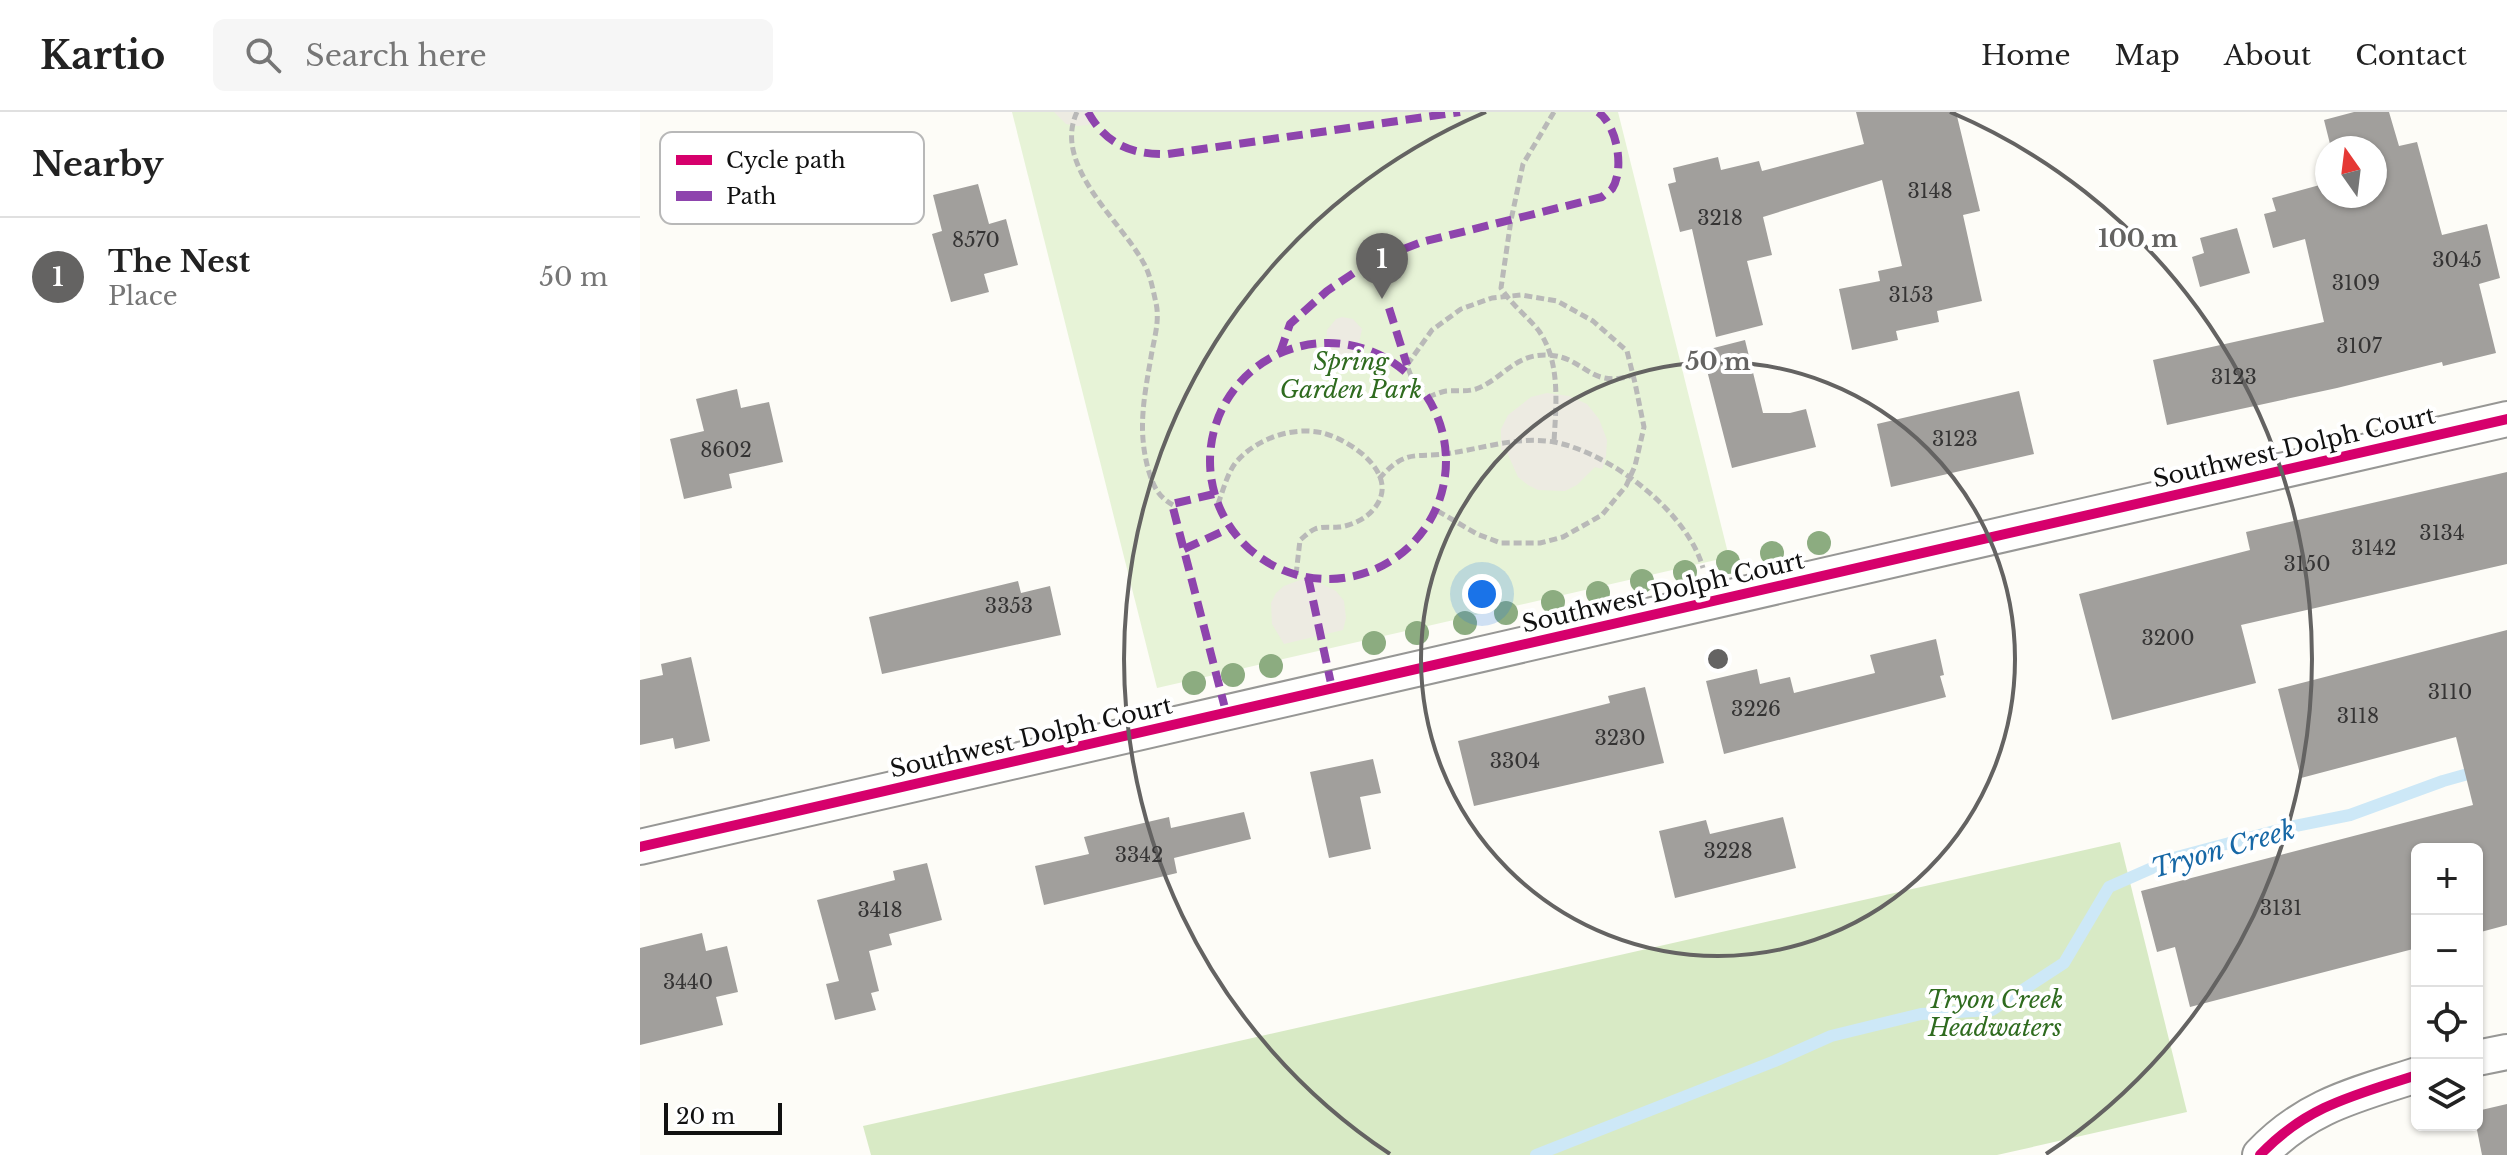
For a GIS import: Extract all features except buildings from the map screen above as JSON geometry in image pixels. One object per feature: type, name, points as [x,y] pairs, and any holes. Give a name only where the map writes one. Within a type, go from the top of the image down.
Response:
[{"type":"street","name":"Southwest Dolph Court","points":[[640,847],[2507,419]]},
{"type":"street","points":[[2483,1057],[2507,1052]]},
{"type":"street","points":[[2260,1155],[2296,1122],[2330,1103],[2411,1077]]},
{"type":"path","points":[[1077,112],[1071,125],[1082,176],[1144,263],[1154,293],[1159,315],[1141,424],[1144,456],[1153,484],[1161,499],[1173,505]]},
{"type":"path","points":[[1554,112],[1523,164],[1501,288],[1539,332],[1552,356],[1556,406],[1554,442]]},
{"type":"path","points":[[1411,376],[1407,365],[1432,330],[1461,309],[1492,298],[1521,295],[1557,301],[1593,321],[1627,351],[1644,427],[1626,486],[1602,515],[1563,537],[1540,543],[1501,543],[1477,534],[1436,510]]},
{"type":"path","points":[[1428,397],[1444,391],[1478,388],[1515,362],[1536,356],[1552,356],[1577,364],[1602,379],[1619,380],[1633,375]]},
{"type":"path","points":[[1218,504],[1235,462],[1252,447],[1281,434],[1322,433],[1355,447],[1371,461],[1381,483],[1381,497],[1372,511],[1353,524],[1313,530],[1300,540],[1296,575]]},
{"type":"path","points":[[1379,479],[1405,457],[1447,454],[1500,443],[1554,442],[1585,453],[1630,477],[1670,513],[1698,551]]},
{"type":"green space","name":"Spring Garden Park","points":[[1012,112],[1618,112],[1729,557],[1157,688]]},
{"type":"green space","name":"Tryon Creek Headwaters","points":[[2120,842],[2187,1112],[1997,1155],[871,1155],[863,1126]]},
{"type":"shaded area","points":[[1054,112],[1092,112],[1093,121],[1088,125],[1066,124]]},
{"type":"shaded area","points":[[1336,319],[1353,319],[1362,329],[1356,357],[1349,355],[1347,365],[1325,360],[1327,330]]},
{"type":"shaded area","points":[[1547,393],[1569,396],[1587,404],[1599,419],[1607,440],[1602,469],[1595,467],[1577,485],[1565,491],[1538,490],[1528,485],[1518,477],[1506,450],[1501,450],[1501,429],[1508,415],[1531,397]]},
{"type":"shaded area","points":[[1308,577],[1336,591],[1344,601],[1346,618],[1343,630],[1284,644],[1272,624],[1271,603],[1284,586]]},
{"type":"waterway","name":"Tryon Creek","points":[[1536,1155],[1831,1036],[1921,1014],[1992,1010],[2064,963],[2109,887],[2177,857],[2290,827],[2350,815],[2443,781],[2507,763]]},
{"type":"marked path","points":[[1088,112],[1112,140],[1132,150],[1155,154],[1460,112]]},
{"type":"marked path","points":[[1280,353],[1290,324],[1327,291],[1382,257],[1422,242],[1602,197],[1612,189],[1616,180],[1618,159],[1610,127],[1598,112]]},
{"type":"marked path","points":[[1389,308],[1407,365]]},
{"type":"marked path","points":[[1328,343],[1351,345],[1373,352],[1394,363],[1411,378],[1426,395],[1437,416],[1444,438],[1446,461],[1444,484],[1437,506],[1426,527],[1411,544],[1394,559],[1373,570],[1351,577],[1328,579],[1305,577],[1283,570],[1262,559],[1245,544],[1230,527],[1219,506],[1212,484],[1210,461],[1212,438],[1219,416],[1230,395],[1245,378],[1262,363],[1283,352],[1305,345],[1328,343]]},
{"type":"marked path","points":[[1214,494],[1172,504],[1226,712]]},
{"type":"marked path","points":[[1184,549],[1230,528]]},
{"type":"marked path","points":[[1308,577],[1332,688]]},
{"type":"cycle path","points":[[640,847],[2507,419]]},
{"type":"cycle path","points":[[2260,1155],[2277,1138],[2314,1113],[2352,1096],[2411,1077]]},
{"type":"place","name":"The Nest","points":[[1382,299]]}]
